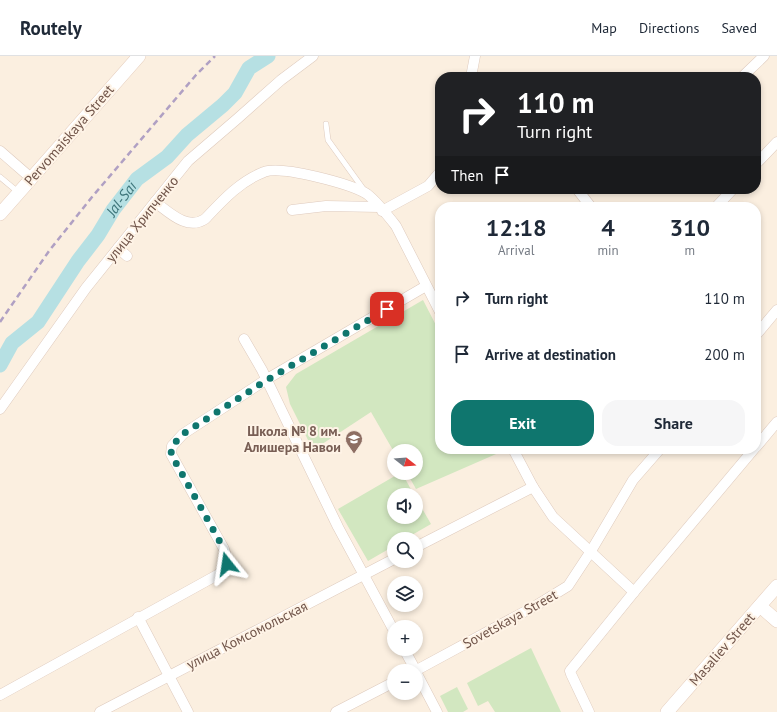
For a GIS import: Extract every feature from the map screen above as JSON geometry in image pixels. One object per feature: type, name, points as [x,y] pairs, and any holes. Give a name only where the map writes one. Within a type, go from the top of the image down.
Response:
[{"type":"main road","name":"Pervomaiskaya Street","points":[[0,214],[133,58]]},
{"type":"main road","name":"Masaliev Street","points":[[667,712],[777,586]]},
{"type":"main road","points":[[760,606],[777,621]]},
{"type":"street","name":"улица Хрипченко","points":[[0,410],[86,288],[188,161],[237,120],[281,80],[314,56]]},
{"type":"street","points":[[472,72],[475,56]]},
{"type":"street","points":[[747,72],[764,56]]},
{"type":"street","points":[[761,155],[777,142]]},
{"type":"street","points":[[0,151],[31,178]]},
{"type":"street","points":[[155,202],[180,220],[189,224],[200,223],[230,193],[264,172],[273,169],[286,170],[350,186],[367,194],[396,226],[435,303]]},
{"type":"street","points":[[292,210],[326,206],[381,209],[425,188],[435,179]]},
{"type":"street","points":[[581,194],[587,202]]},
{"type":"street","points":[[721,202],[728,194]]},
{"type":"street","points":[[118,248],[127,256]]},
{"type":"street","points":[[0,695],[138,617],[218,574],[224,569],[227,564],[227,560],[224,549],[171,454],[172,446],[183,434],[267,380],[426,286]]},
{"type":"street","points":[[761,329],[777,310]]},
{"type":"street","points":[[244,339],[267,380],[338,527],[388,620]]},
{"type":"street","points":[[761,441],[777,422]]},
{"type":"street","points":[[516,454],[533,487],[553,517],[634,592]]},
{"type":"street","name":"Sovetskaya Street","points":[[423,667],[537,606],[568,586],[634,480],[656,454]]},
{"type":"street","points":[[589,712],[570,671],[750,454]]},
{"type":"street","points":[[423,543],[533,487]]},
{"type":"street","name":"улица Комсомольская","points":[[100,712],[387,562]]},
{"type":"street","points":[[138,617],[188,712]]},
{"type":"street","points":[[336,712],[387,686]]},
{"type":"street","points":[[423,687],[436,712]]},
{"type":"lane","points":[[326,124],[328,140],[367,194]]},
{"type":"lane","points":[[0,177],[19,193]]},
{"type":"green space","points":[[423,300],[435,323],[435,454],[496,454],[415,488],[411,480],[423,480],[423,444],[389,444],[371,412],[313,450],[290,404],[286,387],[296,374]]},
{"type":"green space","points":[[388,480],[406,480],[410,488],[387,488],[387,524],[423,524],[423,510],[431,524],[417,532],[387,532],[387,550],[368,561],[338,509]]},
{"type":"green space","points":[[531,648],[561,712],[495,712],[488,701],[478,706],[467,683]]},
{"type":"green space","points":[[457,687],[468,709],[463,712],[448,712],[440,696]]},
{"type":"waterway","name":"Jal-Sai","points":[[0,365],[12,343],[38,322],[78,261],[98,235],[113,210],[137,179],[167,157],[187,135],[223,105],[235,93],[249,68],[268,56]]},
{"type":"railway","points":[[0,322],[49,251],[92,197],[196,75],[215,56]]},
{"type":"place","name":"Школа № 8 им. Алишера Навои","points":[[354,454]]},
{"type":"route","points":[[227,564],[224,549],[171,454],[172,446],[183,434],[267,380],[387,309]]}]
